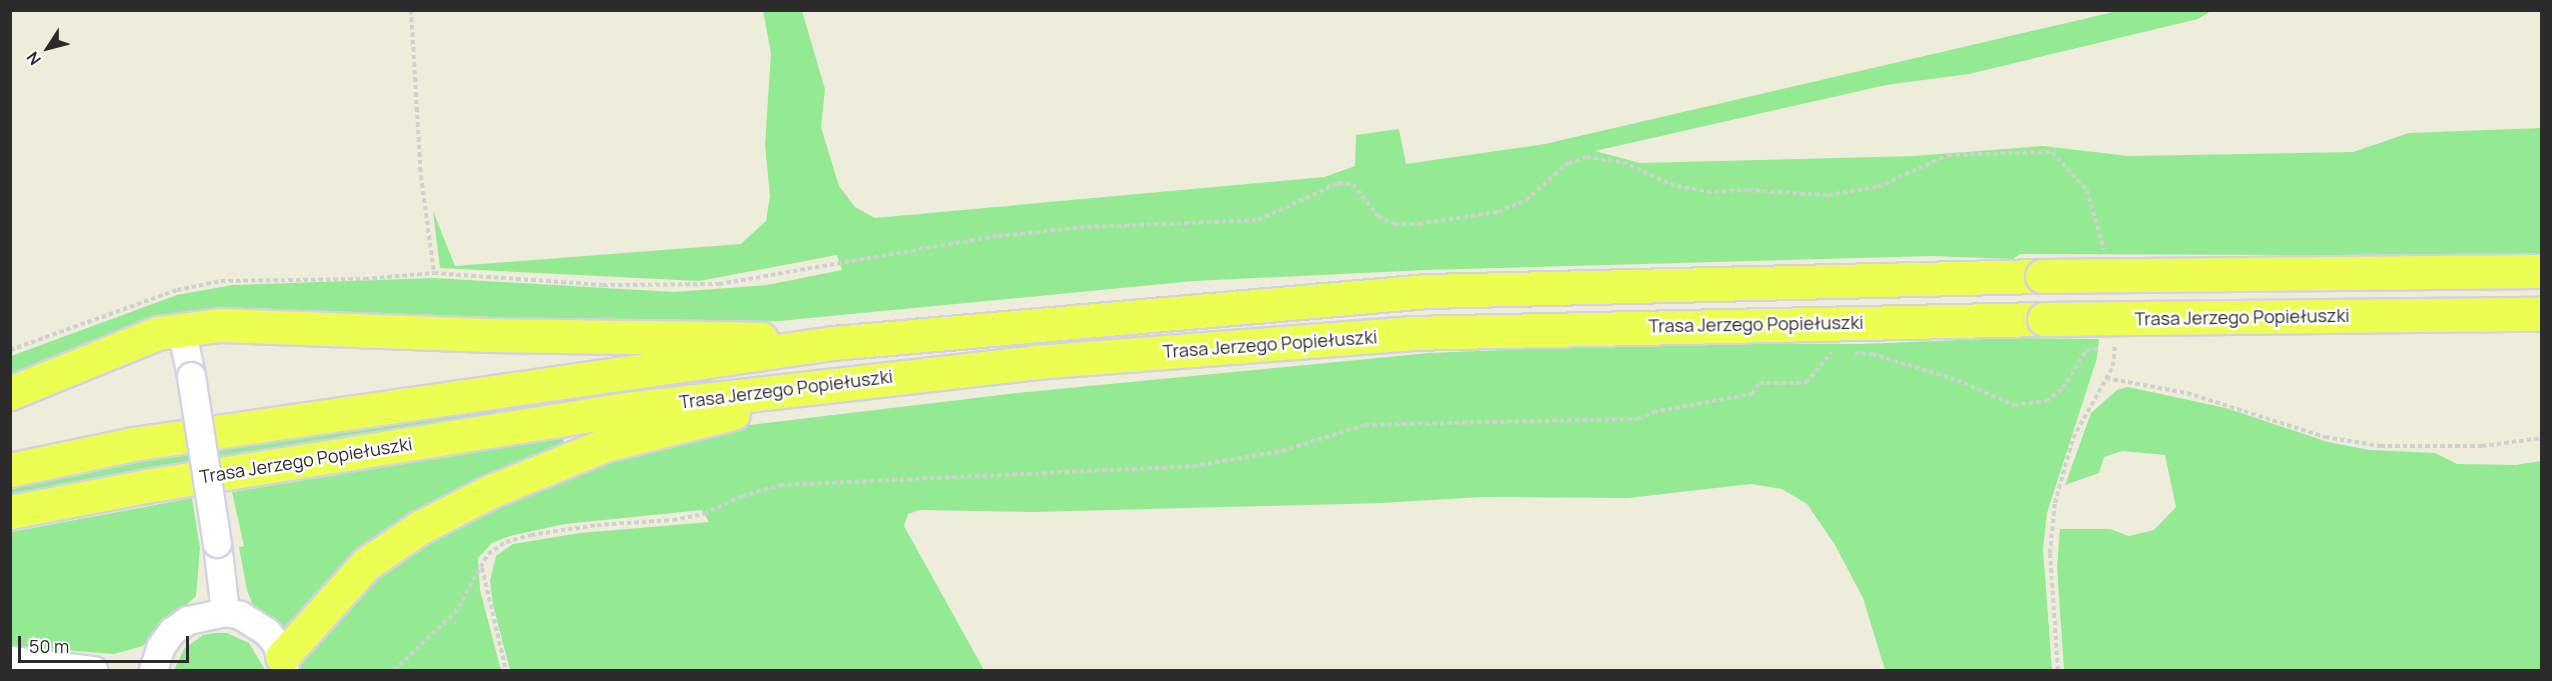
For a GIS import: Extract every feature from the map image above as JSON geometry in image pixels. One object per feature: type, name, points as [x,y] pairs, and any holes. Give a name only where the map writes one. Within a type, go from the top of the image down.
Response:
[{"type":"main road","name":"Trasa Jerzego Popiełuszki","points":[[10,470],[133,444],[832,344],[1427,291],[2042,276],[2541,271]]},
{"type":"main road","name":"Trasa Jerzego Popiełuszki","points":[[10,512],[146,486],[625,409],[871,378],[1410,333],[2044,319],[2541,314]]},
{"type":"main road","points":[[10,393],[158,333],[220,324],[502,336],[717,336],[832,344]]},
{"type":"main road","points":[[284,664],[366,564],[419,528],[489,492],[605,445],[871,378]]},
{"type":"street","points":[[181,328],[191,376],[217,543],[225,612]]},
{"type":"street","points":[[153,670],[161,646],[172,631],[206,613],[225,612],[247,619],[266,631],[284,664]]},
{"type":"street","points":[[10,660],[37,667],[93,670]]},
{"type":"path","points":[[411,10],[421,176],[434,273]]},
{"type":"path","points":[[10,350],[177,290],[220,281],[365,279],[434,273],[603,285],[719,284],[998,236],[1087,226],[1258,220],[1338,183],[1353,184],[1378,216],[1394,224],[1462,218],[1498,212],[1526,200],[1568,163],[1586,157],[1623,162],[1670,184],[1707,192],[1748,190],[1828,195],[1878,187],[1948,154],[2052,152],[2087,190],[2105,262]]},
{"type":"path","points":[[2058,670],[2050,553],[2055,503],[2073,438],[2113,366],[2114,333]]},
{"type":"path","points":[[1851,353],[1872,354],[1957,380],[2014,405],[2046,401],[2063,388],[2085,351],[2115,345]]},
{"type":"path","points":[[394,670],[455,613],[488,554],[506,542],[597,525],[673,520],[704,514],[742,496],[780,485],[1193,466],[1282,451],[1365,425],[1638,419],[1653,412],[1752,394],[1759,383],[1806,383],[1829,352],[1840,352]]},
{"type":"path","points":[[2106,378],[2187,393],[2325,437],[2380,446],[2482,446],[2541,438]]},
{"type":"path","points":[[482,567],[506,670]]},
{"type":"green space","points":[[2122,10],[2211,11],[2198,19],[1969,74],[1886,85],[1595,151],[1640,163],[1914,156],[2043,146],[2128,156],[2353,152],[2409,133],[2541,128],[2541,256],[2020,254],[2013,259],[1932,256],[1425,270],[1194,281],[779,321],[698,324],[216,311],[11,384],[11,356],[177,295],[232,285],[434,278],[674,292],[767,285],[842,270],[837,255],[699,281],[440,268],[433,211],[455,266],[741,244],[766,221],[770,196],[765,145],[771,53],[763,11],[802,11],[825,89],[821,127],[839,186],[855,207],[875,218],[1324,177],[1355,166],[1356,135],[1399,129],[1406,164],[1545,144]]},
{"type":"green space","points":[[2009,338],[2099,339],[2097,358],[2047,513],[2043,549],[2052,670],[1885,670],[1863,598],[1835,545],[1807,504],[1782,489],[1751,484],[1628,498],[1482,497],[1382,503],[1033,512],[920,510],[908,514],[904,526],[984,670],[510,670],[493,605],[490,581],[496,556],[513,544],[580,533],[709,522],[702,510],[565,524],[510,536],[492,543],[478,558],[480,590],[501,670],[299,670],[303,656],[351,600],[384,570],[431,538],[478,512],[589,466],[741,426],[1017,393],[1429,353],[1665,343],[1861,344]]},
{"type":"green space","points":[[708,366],[711,382],[422,424],[11,495],[11,480]]},
{"type":"green space","points":[[2128,387],[2226,408],[2328,442],[2370,450],[2435,453],[2457,464],[2516,465],[2541,461],[2541,670],[2064,670],[2057,567],[2060,529],[2110,529],[2129,536],[2154,530],[2176,507],[2165,455],[2122,451],[2104,457],[2099,473],[2065,485],[2091,413],[2117,390]]},
{"type":"green space","points":[[563,438],[565,448],[285,636],[253,606],[247,590],[239,547],[244,546],[232,492]]},
{"type":"green space","points":[[192,498],[200,548],[196,596],[143,646],[114,654],[11,646],[11,532]]},
{"type":"green space","points":[[227,633],[249,643],[265,670],[174,670],[184,649],[203,635]]}]
